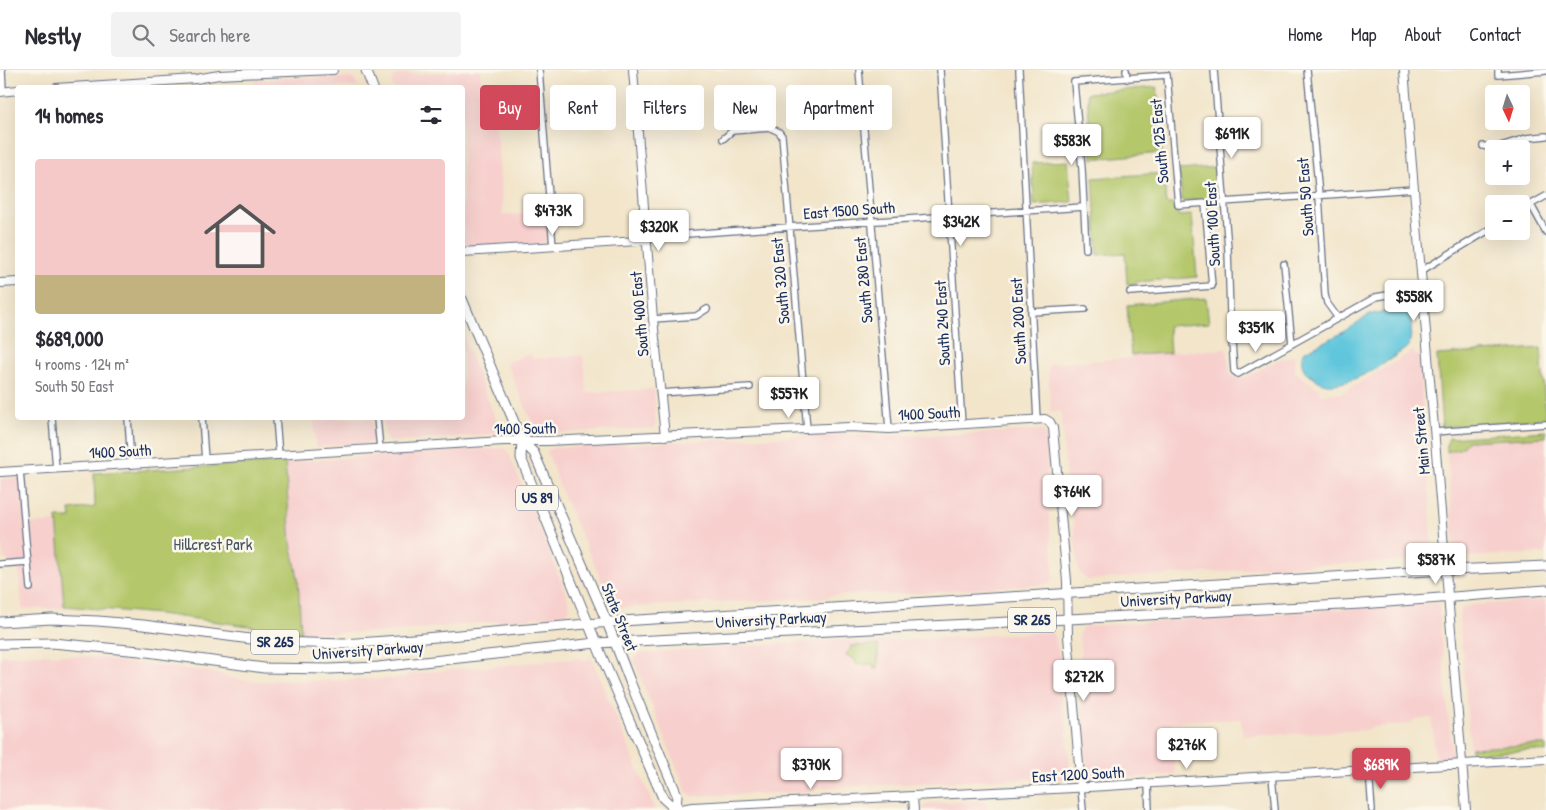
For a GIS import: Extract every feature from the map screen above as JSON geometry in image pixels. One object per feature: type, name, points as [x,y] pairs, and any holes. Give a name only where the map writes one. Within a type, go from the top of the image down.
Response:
[{"type":"main road","points":[[366,70],[372,85]]},
{"type":"main road","name":"State Street","points":[[465,306],[522,441],[534,453],[607,622],[677,795],[676,810]]},
{"type":"main road","name":"State Street","points":[[522,441],[521,458],[596,643],[663,798],[676,810]]},
{"type":"main road","name":"SR 265","points":[[1446,571],[1546,566]]},
{"type":"main road","name":"University Parkway","points":[[0,622],[52,620],[105,622],[274,642],[320,644],[404,640],[589,623],[1446,571]]},
{"type":"main road","name":"University Parkway","points":[[0,644],[52,643],[140,650],[264,668],[378,667],[596,643],[1361,604],[1546,590]]},
{"type":"street","points":[[2,70],[2,91],[15,90]]},
{"type":"street","points":[[126,85],[196,82],[219,73],[333,70]]},
{"type":"street","points":[[539,70],[553,247]]},
{"type":"street","name":"South 400 East","points":[[633,70],[653,318],[665,436]]},
{"type":"street","name":"South 280 East","points":[[860,70],[889,429]]},
{"type":"street","name":"South 240 East","points":[[940,70],[962,424]]},
{"type":"street","name":"South 200 East","points":[[1019,70],[1037,420]]},
{"type":"street","points":[[1086,249],[1082,169],[1074,82],[1127,79],[1126,70]]},
{"type":"street","name":"South 100 East","points":[[1214,70],[1225,201],[1231,343],[1234,371],[1238,374],[1292,344]]},
{"type":"street","name":"South 50 East","points":[[1307,70],[1319,195],[1325,295],[1327,303],[1338,318]]},
{"type":"street","name":"Main Street","points":[[1404,70],[1466,810]]},
{"type":"street","points":[[1498,72],[1546,71]]},
{"type":"street","name":"South 125 East","points":[[1127,79],[1168,76],[1178,205],[1206,203]]},
{"type":"street","name":"South 320 East","points":[[723,139],[732,131],[771,128],[780,132],[782,136],[807,429]]},
{"type":"street","points":[[1484,146],[1494,148],[1526,138],[1546,136]]},
{"type":"street","points":[[1130,292],[1212,286],[1206,203],[1414,189]]},
{"type":"street","points":[[1546,196],[1531,205],[1546,232]]},
{"type":"street","name":"East 1500 South","points":[[647,239],[658,236],[1083,207]]},
{"type":"street","points":[[1421,271],[1485,232]]},
{"type":"street","points":[[465,252],[647,239]]},
{"type":"street","points":[[1284,264],[1292,344],[1376,297],[1422,289]]},
{"type":"street","points":[[0,283],[15,282]]},
{"type":"street","points":[[653,318],[696,316],[707,309]]},
{"type":"street","points":[[1031,312],[1085,309]]},
{"type":"street","points":[[660,393],[750,387]]},
{"type":"street","name":"1400 South","points":[[0,472],[504,441],[665,436],[849,427],[889,429],[1045,419],[1050,422],[1053,428],[1067,594]]},
{"type":"street","points":[[52,420],[56,469]]},
{"type":"street","points":[[128,420],[131,464]]},
{"type":"street","points":[[202,420],[205,460]]},
{"type":"street","points":[[276,420],[279,456]]},
{"type":"street","points":[[377,420],[380,449]]},
{"type":"street","points":[[1434,432],[1546,424]]},
{"type":"street","points":[[20,471],[30,588]]},
{"type":"street","points":[[0,564],[27,562]]},
{"type":"street","points":[[1067,594],[1067,618],[1083,810]]},
{"type":"street","name":"East 1200 South","points":[[676,810],[692,807],[1081,788],[1546,759]]},
{"type":"street","points":[[1369,771],[1372,810]]},
{"type":"street","points":[[1272,776],[1275,810]]},
{"type":"street","points":[[1148,784],[1150,810]]},
{"type":"street","points":[[913,797],[914,810]]},
{"type":"shaded area","points":[[480,70],[480,130],[497,130],[503,215],[545,213],[547,239],[543,243],[465,247],[465,85],[392,85],[393,77],[398,75]]},
{"type":"shaded area","points":[[351,78],[355,80],[357,85],[255,85],[255,80]]},
{"type":"shaded area","points":[[465,342],[499,427],[498,432],[493,434],[391,442],[385,439],[383,420],[465,420]]},
{"type":"shaded area","points":[[1227,349],[1230,374],[1236,378],[1246,377],[1278,360],[1295,355],[1295,372],[1320,390],[1320,394],[1342,393],[1414,351],[1415,356],[1419,356],[1433,551],[1430,558],[1426,560],[1266,567],[1087,580],[1083,576],[1079,571],[1072,504],[1067,491],[1061,411],[1051,413],[1048,367],[1050,364],[1131,358],[1131,355]]},
{"type":"shaded area","points":[[530,353],[533,359],[583,355],[587,393],[654,389],[656,425],[654,428],[539,434],[506,363]]},
{"type":"shaded area","points":[[313,420],[372,420],[374,439],[369,443],[316,447]]},
{"type":"shaded area","points":[[1042,430],[1045,432],[1048,466],[1046,476],[1054,576],[1051,583],[891,595],[876,593],[831,596],[827,598],[619,608],[612,604],[563,495],[547,451],[552,448],[838,434],[928,436]]},
{"type":"shaded area","points":[[1546,437],[1546,553],[1461,557],[1454,547],[1447,452],[1462,448],[1467,441]]},
{"type":"shaded area","points":[[502,448],[508,452],[570,604],[567,613],[388,632],[301,633],[298,578],[291,543],[285,462]]},
{"type":"shaded area","points":[[26,477],[30,524],[57,522],[64,608],[22,609],[19,569],[3,558],[0,479]]},
{"type":"shaded area","points":[[1546,600],[1546,745],[1470,748],[1459,615],[1463,607]]},
{"type":"shaded area","points":[[1438,603],[1452,755],[1450,759],[1435,761],[1432,718],[1412,720],[1411,724],[1370,727],[1370,730],[1243,736],[1241,719],[1172,722],[1175,775],[1088,780],[1080,682],[1082,666],[1079,635],[1081,629],[1085,626]]},
{"type":"shaded area","points":[[1051,632],[1060,657],[1063,687],[1061,693],[1062,709],[1065,712],[1070,771],[1067,779],[1035,781],[1031,779],[988,780],[816,788],[813,791],[803,792],[692,796],[687,792],[634,661],[640,653],[834,640],[872,642]]},
{"type":"shaded area","points":[[43,654],[92,657],[173,667],[210,672],[234,679],[263,682],[388,679],[406,677],[407,674],[581,658],[587,661],[591,657],[655,810],[0,810],[0,656]]},
{"type":"shaded area","points":[[987,800],[987,810],[922,810],[928,803]]},
{"type":"green space","points":[[1157,87],[1162,153],[1092,159],[1087,93]]},
{"type":"green space","points":[[1068,161],[1072,202],[1034,205],[1032,163]]},
{"type":"green space","points":[[1217,167],[1219,198],[1182,201],[1179,170]]},
{"type":"green space","points":[[1164,173],[1166,204],[1174,204],[1178,208],[1179,216],[1192,215],[1197,277],[1127,284],[1125,253],[1098,255],[1093,178]]},
{"type":"green space","points":[[1206,298],[1209,323],[1168,326],[1170,353],[1131,355],[1127,305]]},
{"type":"green space","points":[[1541,348],[1546,419],[1442,427],[1437,355]]},
{"type":"green space","points":[[1546,431],[1546,437],[1467,441],[1462,448],[1447,452],[1449,438]]},
{"type":"green space","name":"Hillcrest Park","points":[[285,462],[291,543],[298,578],[301,633],[159,614],[64,606],[57,518],[71,518],[70,510],[95,507],[94,473]]},
{"type":"green space","points":[[878,645],[878,669],[874,669],[873,664],[857,665],[854,659],[846,655],[852,646]]},
{"type":"green space","points":[[1546,745],[1546,752],[1533,750],[1474,754],[1470,748]]},
{"type":"water","points":[[1404,308],[1410,315],[1411,320],[1409,346],[1382,365],[1350,381],[1328,384],[1317,380],[1304,369],[1302,363],[1303,352],[1340,334],[1369,315]]}]
